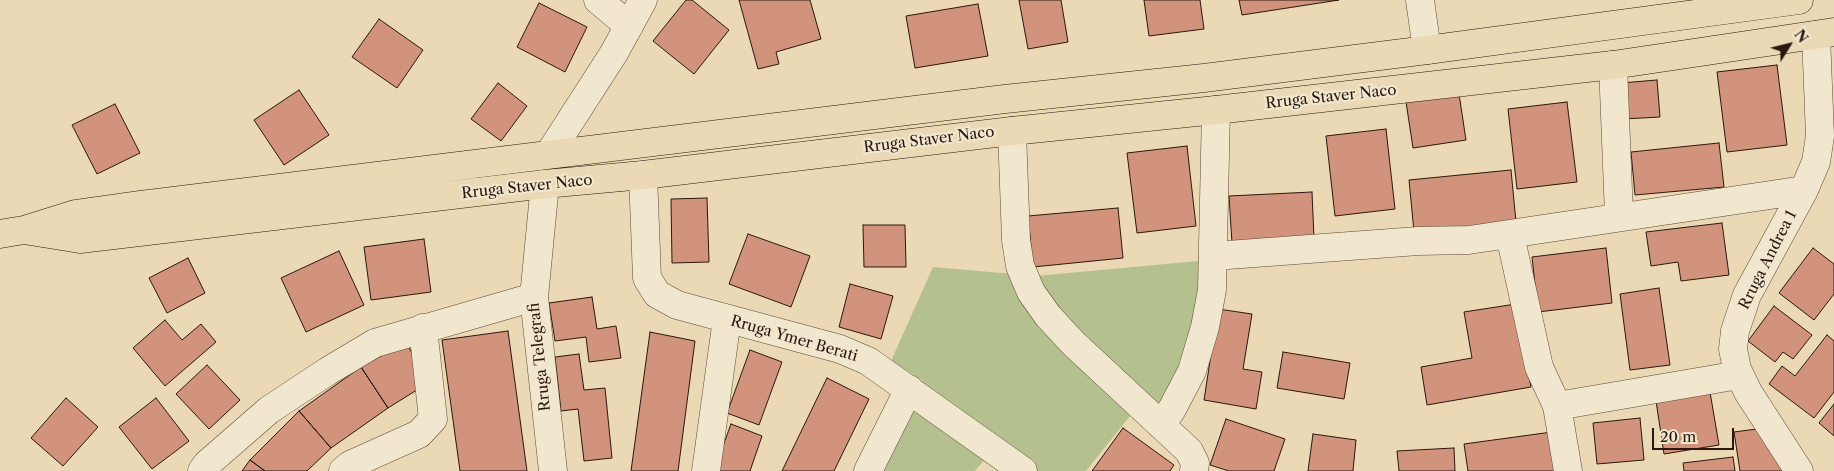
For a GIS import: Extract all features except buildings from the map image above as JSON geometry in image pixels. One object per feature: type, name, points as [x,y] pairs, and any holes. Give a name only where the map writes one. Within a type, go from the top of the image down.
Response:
[{"type":"main road","name":"Rruga Staver Naco","points":[[12,232],[75,214],[550,154],[1427,50],[1799,0]]},
{"type":"main road","name":"Rruga Staver Naco","points":[[12,232],[80,239],[546,184],[643,175],[1012,131],[1216,110],[1613,64],[1825,34]]},
{"type":"street","points":[[598,0],[629,26]]},
{"type":"street","points":[[550,154],[614,54],[643,0]]},
{"type":"street","points":[[1420,0],[1427,50]]},
{"type":"street","name":"Rruga Andrea 1","points":[[1800,471],[1753,400],[1739,374],[1733,349],[1739,316],[1755,280],[1804,190],[1816,162],[1819,148],[1825,34]]},
{"type":"street","points":[[1613,64],[1619,216]]},
{"type":"street","points":[[1161,425],[1172,409],[1192,371],[1206,327],[1212,290],[1214,256],[1216,110]]},
{"type":"street","points":[[1012,131],[1016,240],[1020,266],[1030,292],[1048,316],[1073,343],[1193,456],[1195,463],[1194,471]]},
{"type":"street","name":"Rruga Ymer Berati","points":[[643,175],[647,278],[650,287],[665,299],[677,305],[840,349],[868,361],[1022,471]]},
{"type":"street","name":"Rruga Telegrafi","points":[[546,184],[534,297],[553,471]]},
{"type":"street","points":[[1214,256],[1418,241],[1470,240],[1619,216],[1804,190]]},
{"type":"street","points":[[1510,235],[1540,367],[1557,406],[1568,471]]},
{"type":"street","points":[[202,471],[207,464],[269,410],[375,343],[534,297]]},
{"type":"street","points":[[706,471],[727,319]]},
{"type":"street","points":[[343,471],[350,465],[419,434],[433,419],[423,328]]},
{"type":"street","points":[[1557,406],[1739,374]]},
{"type":"street","points":[[868,471],[909,389]]},
{"type":"green space","points":[[1198,261],[1199,302],[1182,362],[1160,412],[1146,396],[1086,471],[1038,471],[999,442],[975,471],[877,471],[922,380],[891,361],[933,267],[1036,276]]}]
